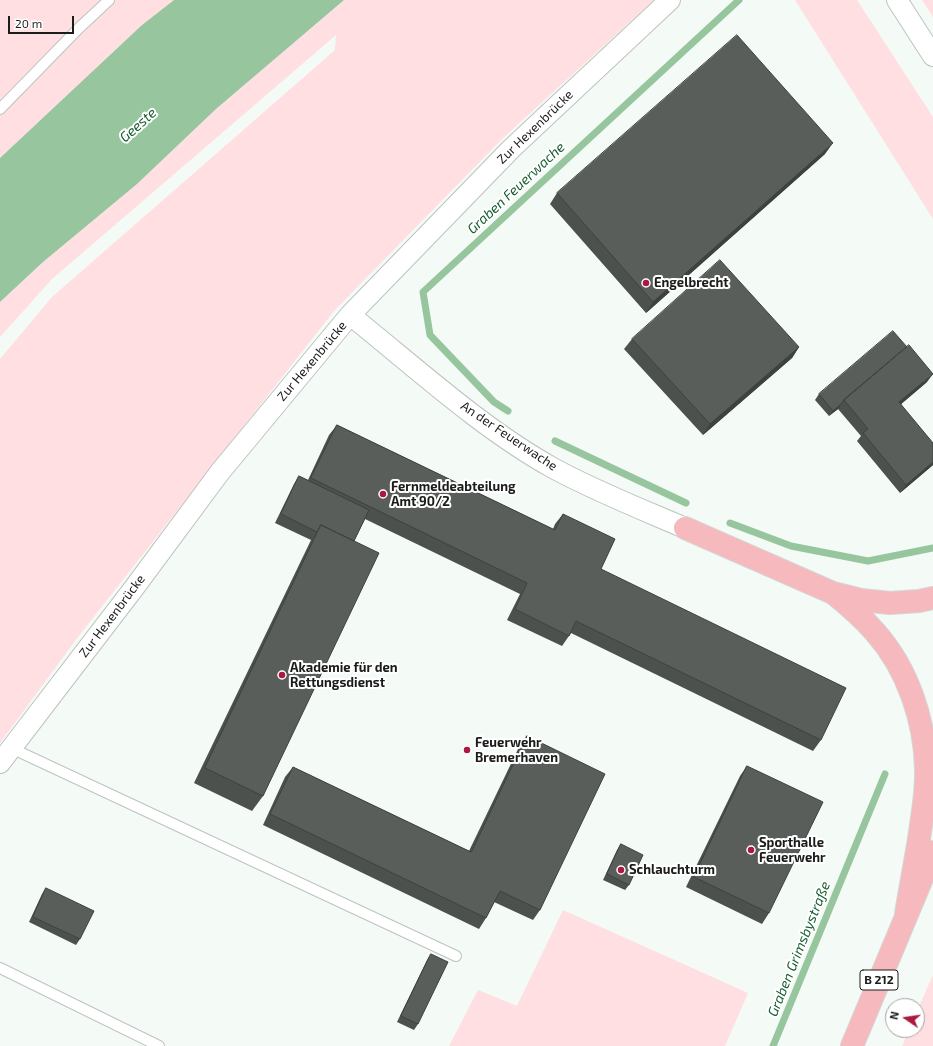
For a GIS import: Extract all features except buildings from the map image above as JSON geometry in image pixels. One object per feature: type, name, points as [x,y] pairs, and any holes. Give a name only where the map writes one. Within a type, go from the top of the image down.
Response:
[{"type":"highway","points":[[685,528],[833,593],[861,600],[890,603],[919,601],[933,598]]},
{"type":"highway","points":[[833,593],[856,611],[876,633],[897,664],[907,683],[918,711],[924,740],[926,770],[925,790],[906,914]]},
{"type":"highway","name":"B 212","points":[[852,1046],[933,852]]},
{"type":"street","name":"Zur Hexenbrücke","points":[[6,755],[134,588],[220,472],[350,315],[511,149],[670,0]]},
{"type":"street","points":[[897,0],[933,56]]},
{"type":"street","name":"An der Feuerwache","points":[[350,315],[468,411],[525,451],[552,468],[685,528]]},
{"type":"lane","points":[[0,109],[79,28],[109,0]]},
{"type":"lane","points":[[6,755],[456,956]]},
{"type":"lane","points":[[0,968],[158,1046]]},
{"type":"shaded area","points":[[0,0],[174,0],[142,25],[0,158]]},
{"type":"shaded area","points":[[344,0],[654,0],[503,138],[334,311],[78,637],[0,743],[0,359],[52,297],[335,50],[336,35],[52,279],[0,337],[0,302],[43,262],[137,184],[216,109]]},
{"type":"shaded area","points":[[795,0],[857,0],[933,117],[933,219]]},
{"type":"shaded area","points":[[922,0],[933,0],[933,17]]},
{"type":"shaded area","points":[[563,910],[748,993],[725,1046],[449,1046],[478,990],[517,1006]]},
{"type":"shaded area","points":[[933,975],[933,1046],[902,1046],[906,1038],[925,1038],[925,998],[923,998]]},
{"type":"water","name":"Geeste","points":[[174,0],[344,0],[216,109],[137,184],[43,262],[0,302],[0,158],[142,25]]},
{"type":"waterway","name":"Graben Feuerwache","points":[[508,411],[494,402],[430,335],[423,292],[739,0]]},
{"type":"waterway","name":"Graben Feuerwache","points":[[555,441],[686,503]]},
{"type":"waterway","name":"Graben Feuerwache","points":[[730,523],[791,546],[868,561],[933,548]]},
{"type":"waterway","name":"Graben Grimsbystraße","points":[[773,1046],[885,774]]},
{"type":"place","name":"Engelbrecht","points":[[646,283]]},
{"type":"place","name":"Fernmeldeabteilung Amt 90/2","points":[[383,494]]},
{"type":"place","name":"Akademie für den Rettungsdienst","points":[[282,675]]},
{"type":"place","name":"Feuerwehr Bremerhaven","points":[[467,750]]},
{"type":"place","name":"Sporthalle Feuerwehr","points":[[751,850]]},
{"type":"place","name":"Schlauchturm","points":[[621,870]]}]
